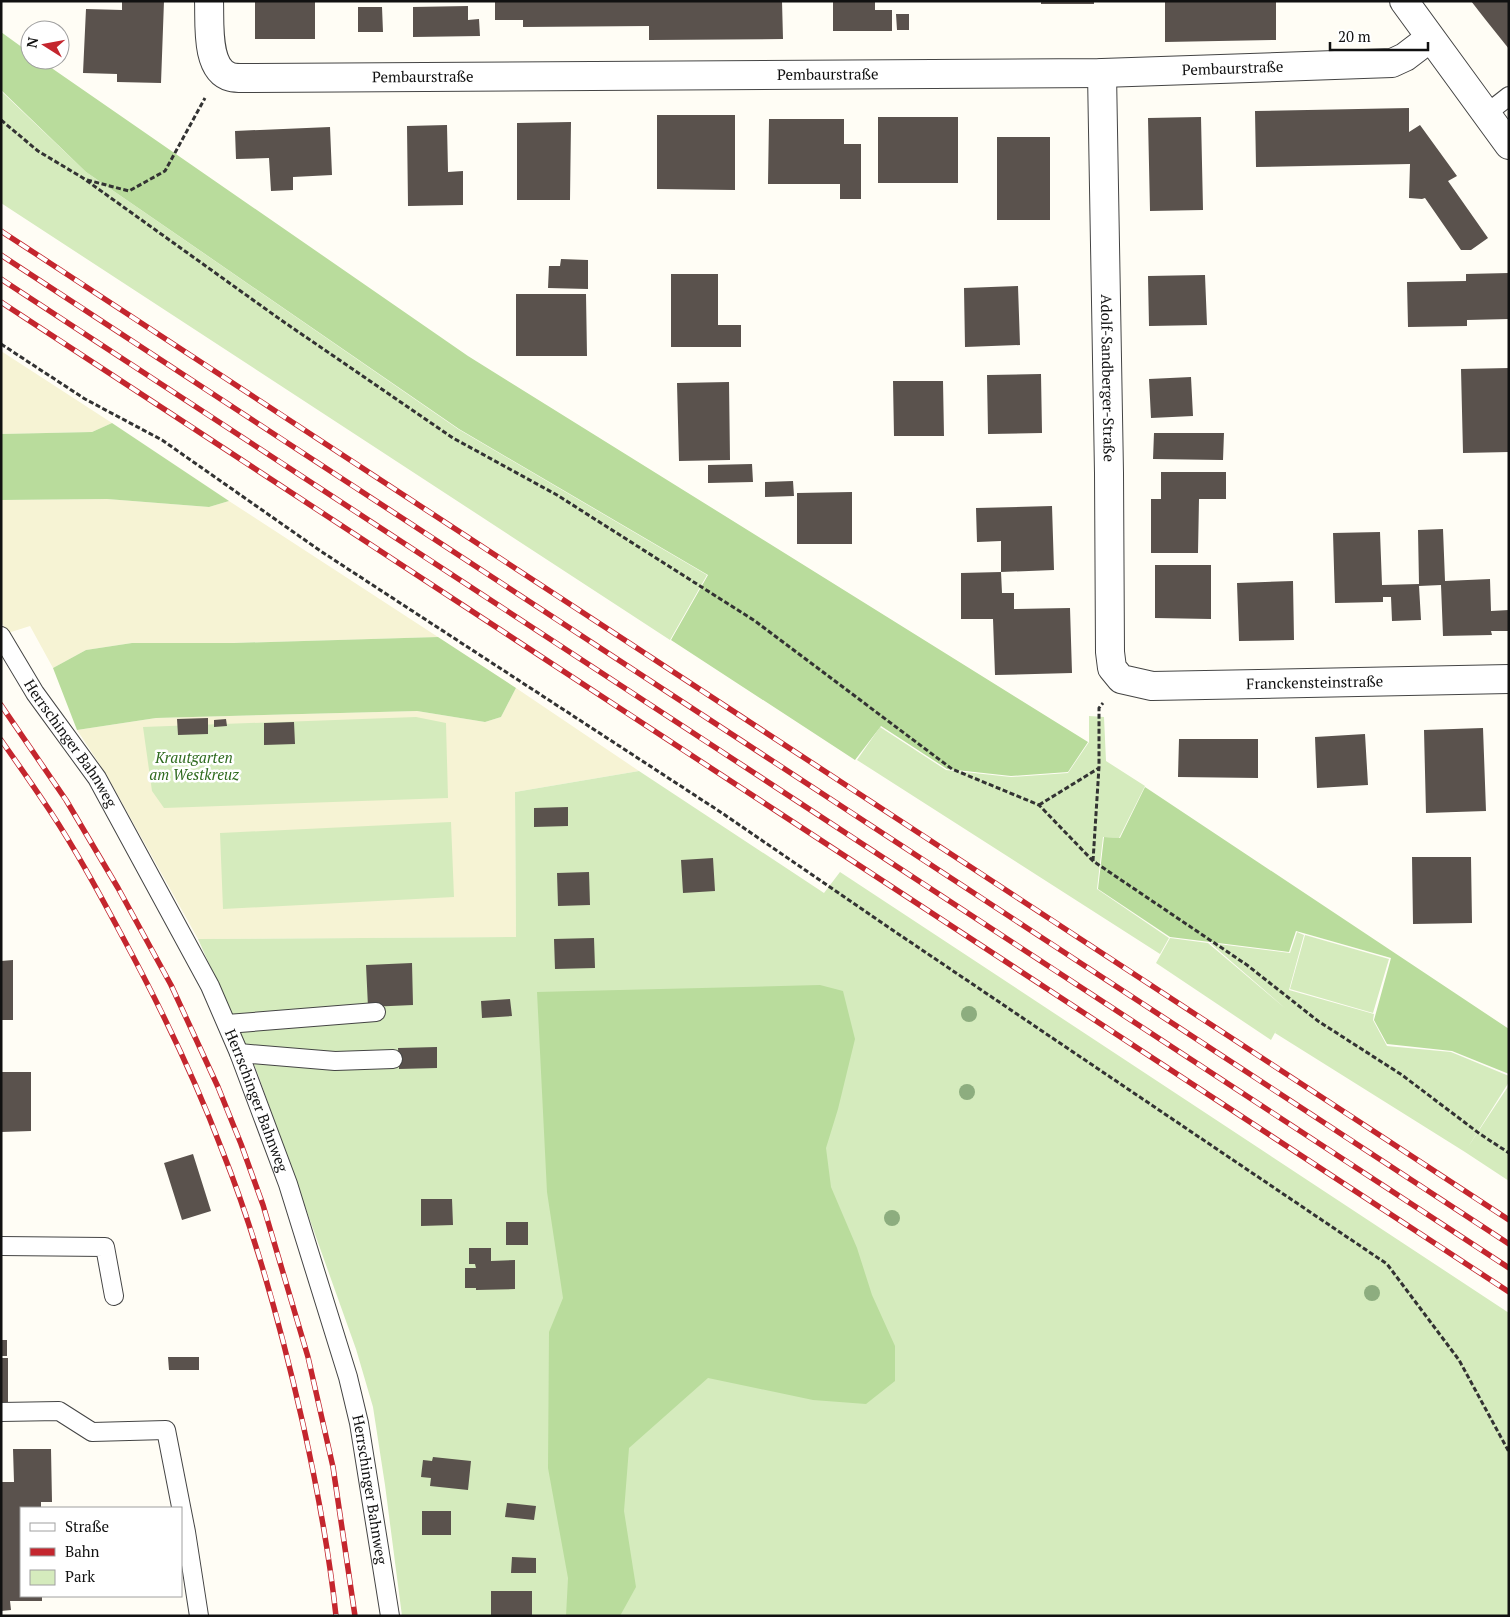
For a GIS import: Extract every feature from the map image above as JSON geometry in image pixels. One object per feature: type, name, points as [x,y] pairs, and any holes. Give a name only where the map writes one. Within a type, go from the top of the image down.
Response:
[{"type":"street","points":[[209,1],[211,50],[213,59],[220,71]]},
{"type":"street","points":[[1404,1],[1509,145]]},
{"type":"street","name":"Pembaurstraße","points":[[220,71],[231,77],[243,78],[1102,73],[1392,63],[1405,57],[1430,38]]},
{"type":"street","name":"Adolf-Sandberger-Straße","points":[[1102,73],[1110,652],[1112,668],[1121,679]]},
{"type":"street","name":"Franckensteinstraße","points":[[1121,679],[1152,686],[1509,679]]},
{"type":"lane","points":[[1486,114],[1509,96]]},
{"type":"lane","name":"Herrschinger Bahnweg","points":[[1,636],[35,693],[97,778],[210,986],[239,1053],[288,1184],[348,1377],[359,1423],[390,1616]]},
{"type":"lane","points":[[227,1024],[376,1012]]},
{"type":"lane","points":[[239,1053],[335,1061],[393,1059]]},
{"type":"lane","points":[[1,1246],[105,1246],[114,1296]]},
{"type":"lane","points":[[1,1412],[59,1411],[92,1432],[166,1430],[181,1507]]},
{"type":"lane","points":[[182,1512],[199,1616]]},
{"type":"path","points":[[83,178],[129,191],[164,171],[220,71]]},
{"type":"path","points":[[1,120],[38,151],[83,178],[281,320],[453,438],[557,495],[755,621],[952,769],[1039,805],[1093,862],[1247,965],[1318,1022],[1402,1075],[1480,1134],[1509,1153]]},
{"type":"path","points":[[1,344],[85,399],[162,440],[322,552],[722,813],[1386,1264],[1459,1360],[1509,1452]]},
{"type":"path","points":[[1093,862],[1099,767],[1099,708],[1121,679]]},
{"type":"path","points":[[1039,805],[1099,767]]},
{"type":"green space","points":[[1,32],[20,46],[20,70],[54,70],[468,356],[1088,742],[1068,772],[1011,776],[947,769],[881,726],[855,760],[671,640],[708,575],[459,429],[86,172],[1,90]]},
{"type":"green space","points":[[1,91],[86,172],[458,429],[707,575],[670,640],[1,203]]},
{"type":"green space","points":[[1,351],[112,423],[92,432],[1,434]]},
{"type":"green space","points":[[112,423],[229,501],[209,507],[107,499],[1,500],[1,434],[92,432]]},
{"type":"green space","points":[[107,499],[209,507],[229,501],[438,637],[234,643],[132,643],[86,650],[53,668],[30,626],[8,633],[1,622],[1,500]]},
{"type":"green space","points":[[438,637],[516,688],[501,717],[485,722],[417,711],[156,718],[77,730],[53,668],[86,650],[132,643],[234,643]]},
{"type":"green space","points":[[516,688],[639,771],[515,792],[516,937],[198,939],[106,774],[77,730],[156,718],[417,711],[485,722],[501,717]]},
{"type":"green space","points":[[1089,716],[1104,717],[1106,761],[1145,786],[1119,838],[1103,837],[1097,889],[1169,938],[1160,954],[857,760],[880,727],[946,770],[1011,777],[1068,773],[1089,742]]},
{"type":"green space","name":"Krautgarten am Westkreuz","points":[[416,717],[446,723],[448,798],[164,808],[152,791],[143,727]]},
{"type":"green space","points":[[639,771],[824,893],[840,872],[1509,1313],[1509,1616],[402,1616],[373,1407],[356,1349],[256,1069],[198,939],[516,937],[515,792]]},
{"type":"green space","points":[[1145,787],[1509,1029],[1509,1074],[1452,1051],[1387,1044],[1374,1020],[1391,958],[1296,931],[1289,952],[1170,937],[1098,889],[1104,837],[1120,838]]},
{"type":"green space","points":[[451,822],[454,897],[223,909],[220,833]]},
{"type":"green space","points":[[1297,932],[1304,935],[1289,990],[1374,1014],[1373,1020],[1387,1046],[1451,1052],[1509,1076],[1509,1082],[1468,1147],[1509,1085],[1509,1181],[1275,1033],[1277,1029],[1271,1040],[1156,963],[1170,938],[1208,943],[1286,1009],[1210,943],[1290,953]]},
{"type":"green space","points":[[1305,935],[1389,959],[1373,1013],[1290,989]]},
{"type":"green space","points":[[820,985],[843,991],[855,1039],[838,1109],[826,1148],[831,1187],[857,1248],[872,1295],[895,1346],[895,1381],[866,1404],[813,1400],[708,1378],[629,1448],[624,1511],[636,1587],[620,1616],[566,1616],[568,1578],[548,1468],[549,1332],[563,1298],[547,1192],[537,992]]},
{"type":"building","points":[[122,1],[164,1],[161,83],[117,82],[117,74],[83,73],[86,9],[122,10]]},
{"type":"building","points":[[255,1],[315,1],[315,39],[255,39]]},
{"type":"building","points":[[495,1],[782,1],[783,39],[649,40],[649,26],[523,27],[523,20],[495,20]]},
{"type":"building","points":[[833,1],[875,1],[875,10],[892,10],[892,31],[833,31]]},
{"type":"building","points":[[1041,1],[1094,1],[1094,4],[1041,4]]},
{"type":"building","points":[[1165,1],[1276,1],[1276,40],[1165,42]]},
{"type":"building","points":[[1471,1],[1509,1],[1509,49],[1485,19]]},
{"type":"building","points":[[468,6],[468,20],[479,19],[480,36],[413,37],[413,7]]},
{"type":"building","points":[[358,7],[382,7],[383,32],[358,32]]},
{"type":"building","points":[[896,14],[909,14],[909,30],[897,30]]},
{"type":"building","points":[[1409,108],[1409,132],[1420,125],[1457,176],[1448,181],[1488,238],[1471,250],[1461,250],[1425,198],[1409,198],[1410,164],[1256,167],[1255,111]]},
{"type":"building","points":[[657,115],[735,115],[735,190],[657,189]]},
{"type":"building","points":[[878,117],[958,117],[958,183],[878,183]]},
{"type":"building","points":[[1201,117],[1203,210],[1150,211],[1148,118]]},
{"type":"building","points":[[769,119],[844,119],[844,144],[861,144],[861,199],[840,199],[840,184],[768,184]]},
{"type":"building","points":[[571,122],[570,200],[517,200],[517,123]]},
{"type":"building","points":[[447,125],[448,172],[463,171],[463,205],[408,206],[407,126]]},
{"type":"building","points":[[330,127],[332,175],[293,177],[293,190],[271,191],[269,158],[236,159],[235,131]]},
{"type":"building","points":[[997,137],[1050,137],[1050,220],[997,220]]},
{"type":"building","points":[[561,259],[588,260],[588,289],[548,288],[549,266],[560,266]]},
{"type":"building","points":[[1509,273],[1509,319],[1467,320],[1467,326],[1408,327],[1407,282],[1466,281],[1466,274]]},
{"type":"building","points":[[671,274],[718,274],[718,325],[741,325],[741,347],[671,347]]},
{"type":"building","points":[[1205,275],[1207,325],[1149,326],[1148,276]]},
{"type":"building","points":[[1018,286],[1020,345],[965,347],[964,288]]},
{"type":"building","points":[[516,294],[586,294],[587,356],[516,356]]},
{"type":"building","points":[[1509,368],[1509,452],[1463,453],[1461,369]]},
{"type":"building","points":[[1041,374],[1042,433],[988,434],[987,375]]},
{"type":"building","points":[[1191,377],[1193,416],[1151,418],[1149,379]]},
{"type":"building","points":[[893,381],[943,381],[944,436],[894,436]]},
{"type":"building","points":[[729,382],[730,460],[679,461],[677,383]]},
{"type":"building","points":[[1154,433],[1224,433],[1223,460],[1153,459]]},
{"type":"building","points":[[752,464],[753,482],[708,483],[708,465]]},
{"type":"building","points":[[1161,472],[1226,472],[1226,499],[1199,499],[1198,553],[1151,553],[1151,499],[1161,499]]},
{"type":"building","points":[[793,481],[794,496],[765,497],[765,482]]},
{"type":"building","points":[[852,492],[852,544],[797,544],[797,493]]},
{"type":"building","points":[[1052,506],[1054,570],[1001,572],[1001,541],[977,542],[976,508]]},
{"type":"building","points":[[1443,529],[1445,581],[1490,579],[1491,611],[1509,610],[1509,631],[1491,631],[1492,635],[1443,636],[1441,585],[1419,586],[1421,620],[1392,621],[1391,597],[1383,597],[1383,602],[1335,603],[1333,533],[1380,532],[1382,585],[1419,584],[1418,530]]},
{"type":"building","points":[[1155,565],[1211,565],[1211,619],[1155,618]]},
{"type":"building","points":[[1001,572],[1002,593],[1014,593],[1014,609],[1070,608],[1072,673],[995,675],[993,619],[961,619],[961,573]]},
{"type":"building","points":[[1293,581],[1294,640],[1239,641],[1237,583]]},
{"type":"building","points":[[208,718],[208,734],[178,735],[177,719]]},
{"type":"building","points":[[226,719],[227,726],[214,727],[214,720]]},
{"type":"building","points":[[294,722],[295,744],[264,745],[264,723]]},
{"type":"building","points":[[1483,728],[1486,811],[1426,813],[1424,730]]},
{"type":"building","points":[[1365,734],[1368,785],[1317,788],[1315,737]]},
{"type":"building","points":[[1179,739],[1258,739],[1258,778],[1178,777]]},
{"type":"building","points":[[568,807],[568,826],[534,827],[534,808]]},
{"type":"building","points":[[1412,857],[1471,857],[1472,923],[1413,924]]},
{"type":"building","points":[[713,858],[715,891],[683,893],[681,860]]},
{"type":"building","points":[[589,872],[590,905],[558,906],[557,873]]},
{"type":"building","points":[[594,938],[595,968],[555,969],[554,939]]},
{"type":"building","points":[[13,960],[13,1020],[1,1020],[1,961]]},
{"type":"building","points":[[412,963],[413,1005],[368,1007],[366,965]]},
{"type":"building","points":[[510,999],[512,1016],[482,1018],[481,1001]]},
{"type":"building","points":[[437,1047],[437,1068],[399,1069],[398,1048]]},
{"type":"building","points":[[1,1072],[31,1072],[31,1131],[1,1132]]},
{"type":"building","points":[[193,1154],[211,1211],[182,1220],[164,1163]]},
{"type":"building","points":[[421,1199],[452,1199],[453,1225],[421,1226]]},
{"type":"building","points":[[506,1222],[528,1222],[528,1245],[506,1245]]},
{"type":"building","points":[[469,1248],[491,1248],[491,1261],[515,1260],[515,1289],[476,1290],[476,1288],[465,1288],[465,1268],[476,1268],[475,1264],[469,1264]]},
{"type":"building","points":[[1,1340],[7,1340],[7,1356],[1,1356]]},
{"type":"building","points":[[168,1357],[199,1357],[199,1370],[169,1370]]},
{"type":"building","points":[[1,1358],[8,1358],[8,1402],[1,1402]]},
{"type":"building","points":[[13,1449],[51,1449],[52,1502],[41,1502],[41,1507],[20,1507],[20,1597],[42,1597],[42,1601],[10,1601],[11,1610],[1,1611],[1,1482],[14,1482]]},
{"type":"building","points":[[433,1457],[471,1461],[468,1490],[430,1486],[431,1478],[421,1477],[423,1460],[432,1461]]},
{"type":"building","points":[[507,1503],[536,1506],[534,1520],[505,1517]]},
{"type":"building","points":[[422,1511],[451,1511],[451,1535],[422,1535]]},
{"type":"building","points":[[512,1557],[536,1558],[536,1573],[511,1573]]},
{"type":"building","points":[[491,1591],[532,1591],[532,1616],[491,1616]]},
{"type":"railway","points":[[1,231],[1509,1220]]},
{"type":"railway","points":[[1,255],[1509,1244]]},
{"type":"railway","points":[[1,279],[1509,1268]]},
{"type":"railway","points":[[1,302],[1509,1292]]},
{"type":"railway","points":[[1,705],[66,800],[118,888],[171,985],[218,1087],[241,1144],[263,1205],[308,1357],[333,1467],[355,1616]]},
{"type":"railway","points":[[1,740],[60,826],[149,987],[200,1095],[235,1183],[257,1251],[295,1389],[322,1519],[336,1616]]}]
